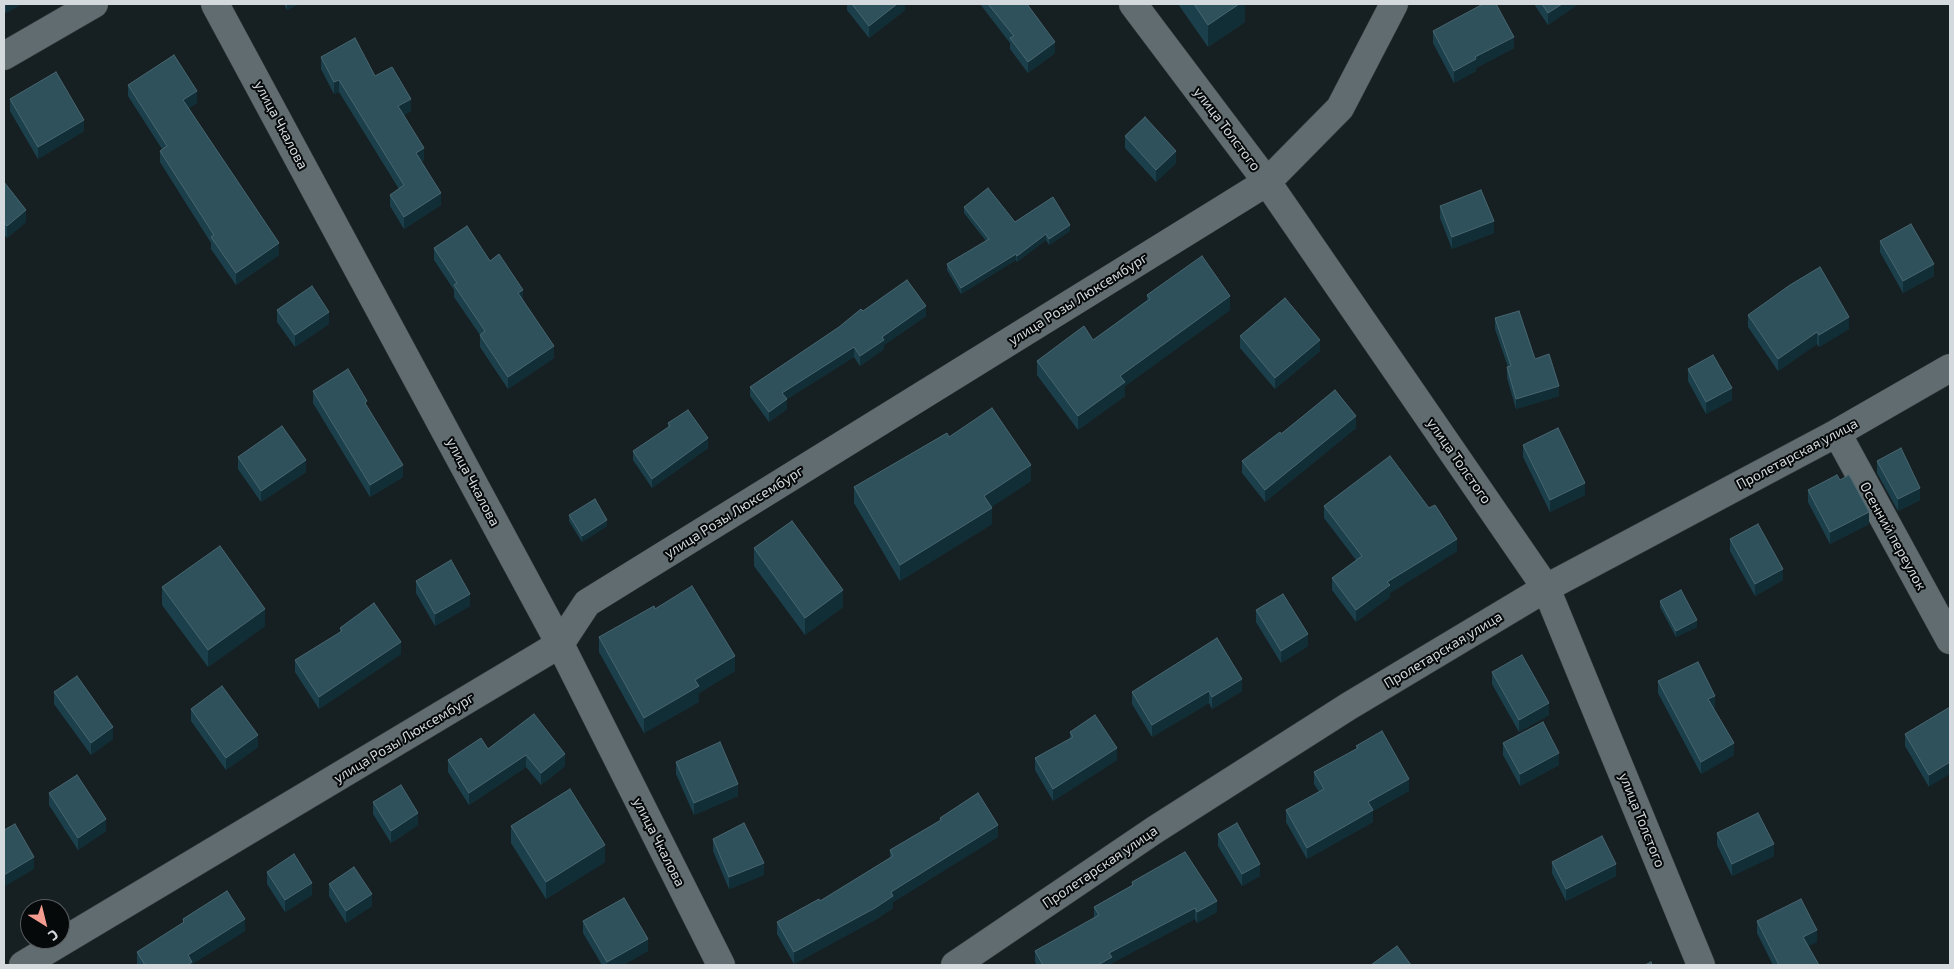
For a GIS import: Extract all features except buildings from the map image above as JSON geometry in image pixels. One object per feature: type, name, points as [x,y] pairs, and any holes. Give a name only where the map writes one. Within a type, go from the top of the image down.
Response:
[{"type":"street","points":[[4,56],[94,4]]},
{"type":"street","name":"улица Чкалова","points":[[215,4],[560,644],[721,965]]},
{"type":"street","name":"улица Толстого","points":[[1133,4],[1267,182],[1546,588],[1701,965]]},
{"type":"street","name":"улица Розы Люксембург","points":[[23,965],[560,644],[587,603],[1267,182],[1340,108],[1394,4]]},
{"type":"street","name":"Пролетарская улица","points":[[971,961],[1156,829],[1316,727],[1546,588],[1836,433],[1950,368]]},
{"type":"street","name":"Осенний переулок","points":[[1836,433],[1950,640]]}]
